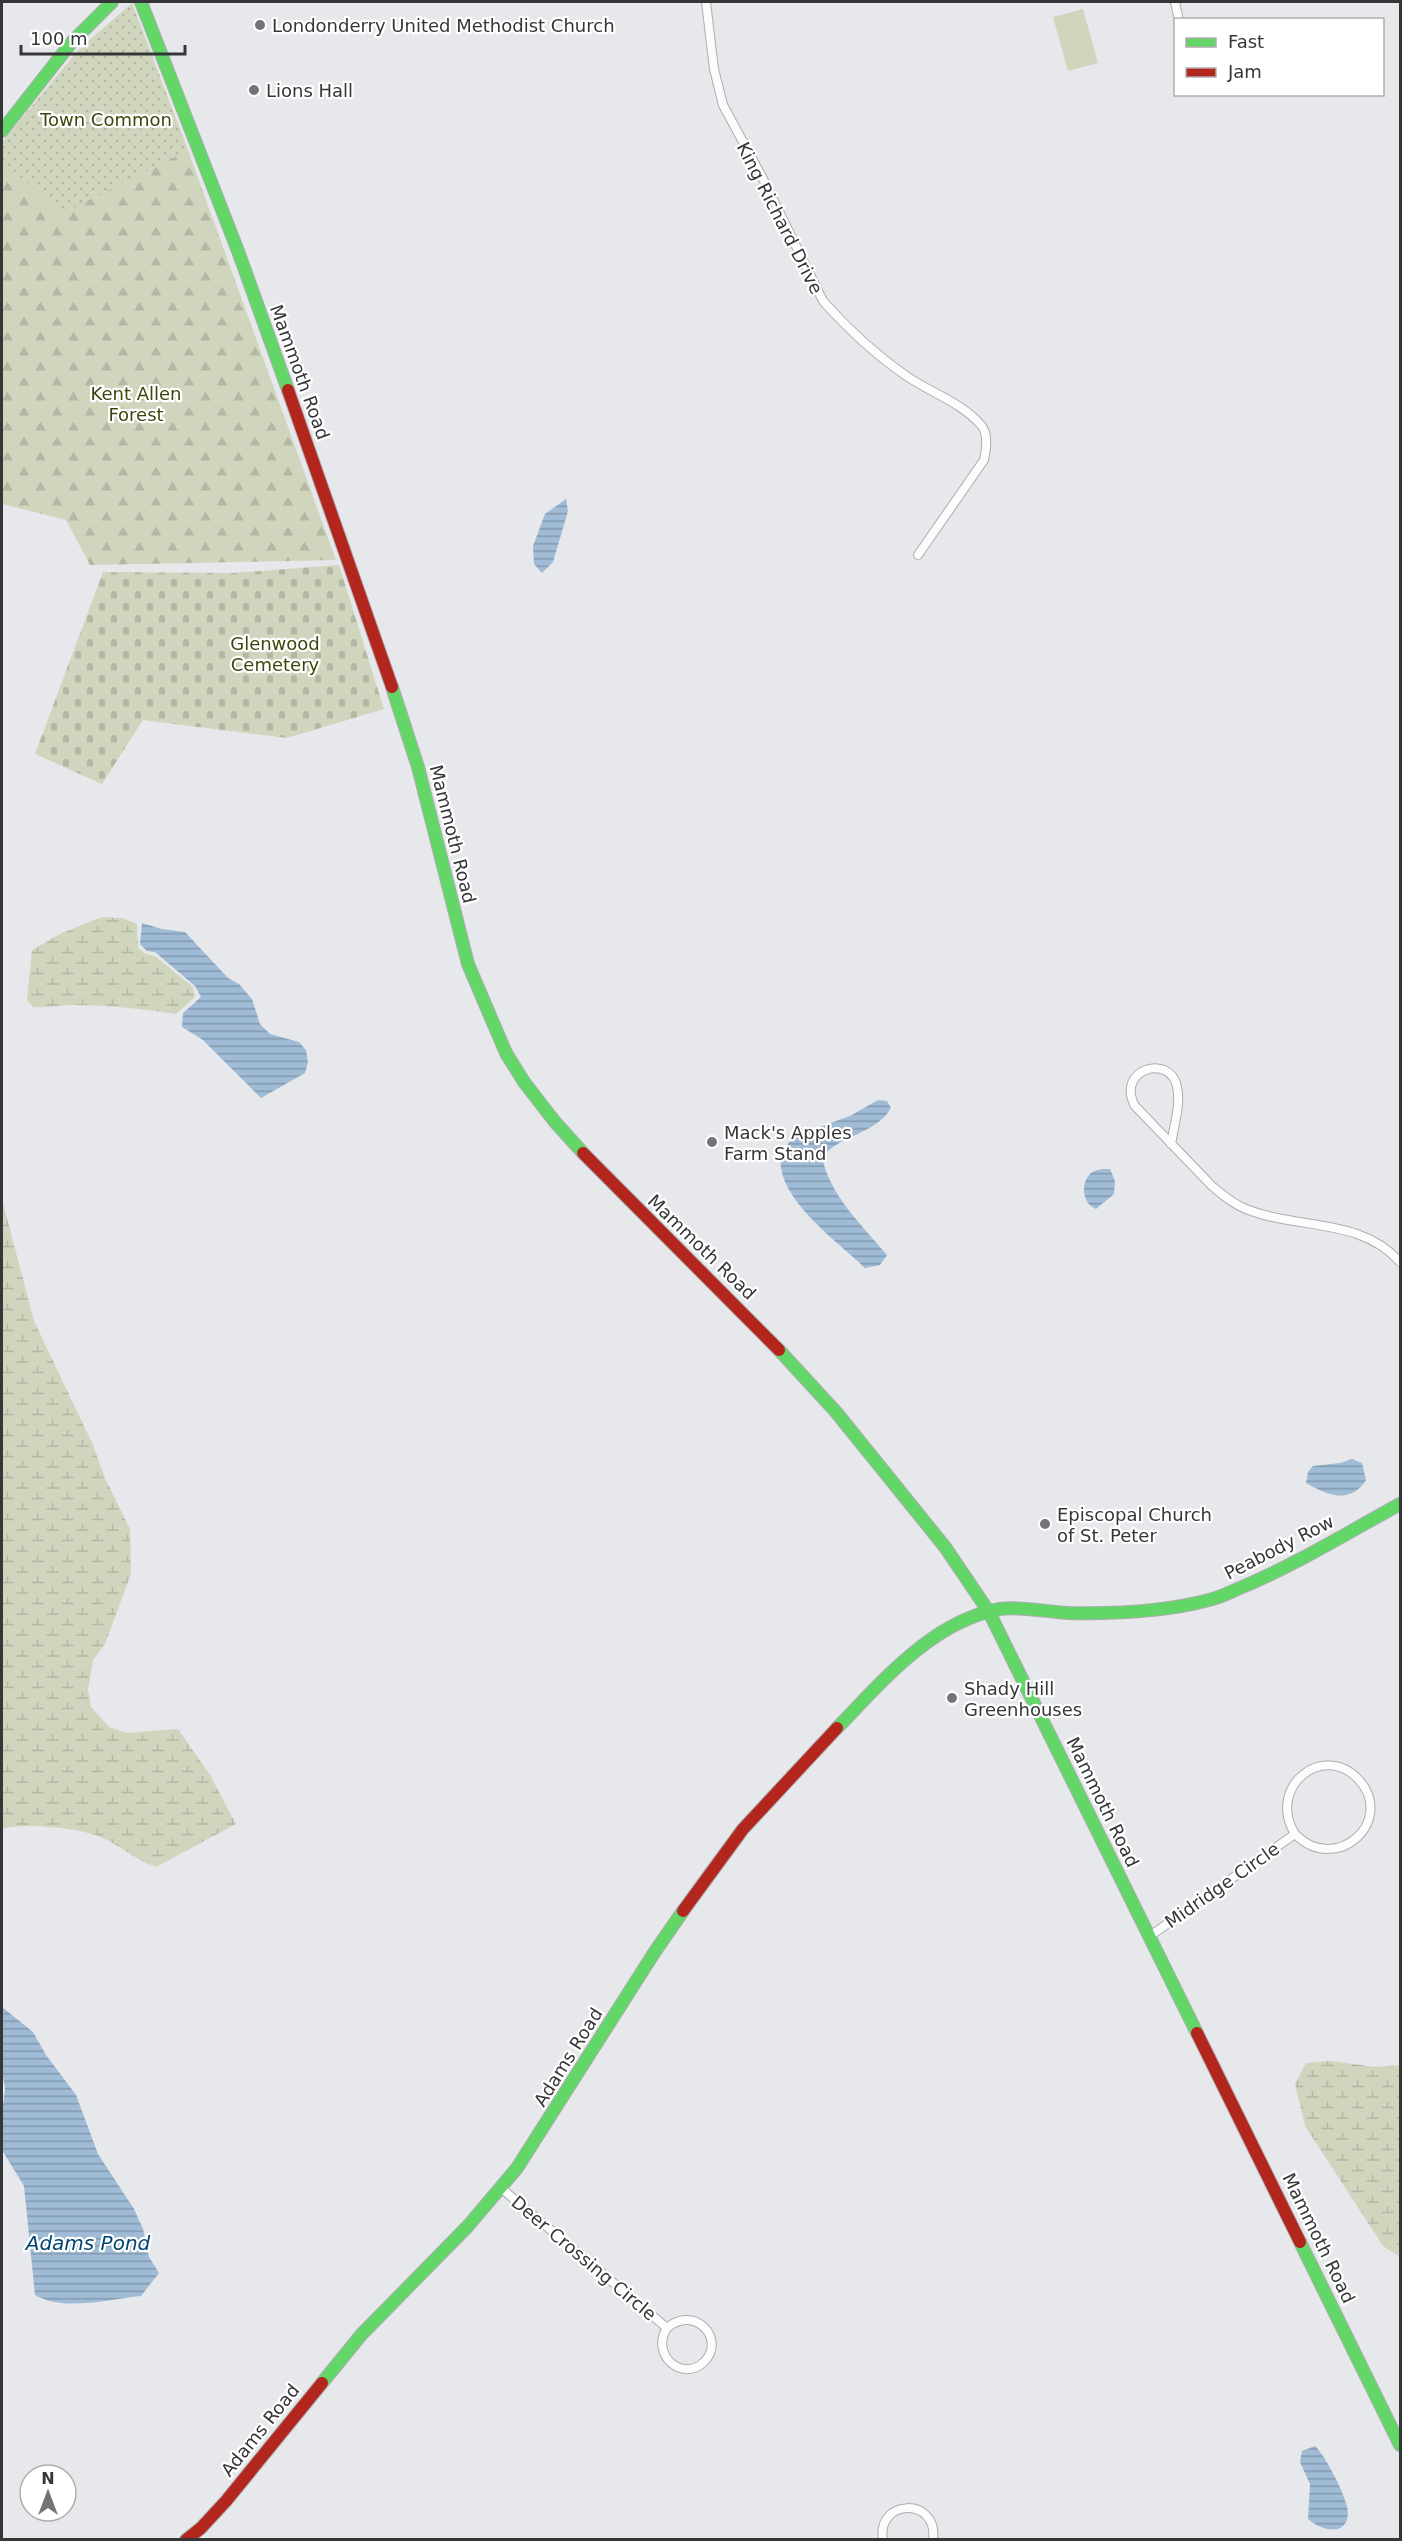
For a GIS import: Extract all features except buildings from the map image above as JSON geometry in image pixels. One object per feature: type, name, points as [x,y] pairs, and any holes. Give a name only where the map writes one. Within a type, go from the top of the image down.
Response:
[{"type":"main road","points":[[2,131],[71,43],[112,2]]},
{"type":"main road","name":"Mammoth Road","points":[[141,2],[238,251],[374,634],[418,767],[468,964],[506,1053],[524,1082],[577,1146],[750,1319],[836,1412],[945,1547],[989,1612],[1401,2445]]},
{"type":"main road","name":"Peabody Row","points":[[989,1612],[1014,1609],[1070,1613],[1122,1612],[1173,1608],[1210,1600],[1281,1570],[1401,1504]]},
{"type":"main road","name":"Adams Road","points":[[186,2540],[210,2520],[361,2335],[468,2226],[501,2187],[546,2126],[682,1911],[743,1829],[905,1658],[939,1635],[989,1612]]},
{"type":"street","name":"King Richard Drive","points":[[706,2],[714,69],[723,105],[762,177],[823,301],[844,323],[905,376],[942,395],[983,426],[987,442],[984,460],[918,555]]},
{"type":"street","points":[[1175,2],[1178,16]]},
{"type":"street","points":[[1171,1143],[1178,1088],[1170,1074],[1164,1070],[1148,1069],[1135,1077],[1130,1092],[1135,1106],[1212,1186],[1233,1203],[1262,1215],[1321,1224],[1359,1234],[1381,1244],[1401,1262]]},
{"type":"street","name":"Midridge Circle","points":[[1331,1766],[1346,1770],[1359,1780],[1368,1794],[1370,1811],[1365,1827],[1355,1840],[1340,1848],[1324,1850],[1308,1844],[1295,1834],[1288,1819],[1286,1803],[1291,1788],[1301,1776],[1315,1768],[1331,1766]]},
{"type":"street","name":"Midridge Circle","points":[[1150,1936],[1295,1834]]},
{"type":"street","name":"Deer Crossing Circle","points":[[501,2187],[668,2328]]},
{"type":"street","name":"Deer Crossing Circle","points":[[688,2319],[703,2326],[711,2340],[710,2352],[704,2361],[695,2367],[685,2369],[671,2364],[662,2346],[663,2337],[668,2328],[676,2321],[688,2319]]},
{"type":"street","points":[[883,2540],[883,2526],[888,2517],[895,2511],[910,2508],[928,2517],[932,2526],[933,2540]]},
{"type":"green space","name":"Town Common","points":[[132,3],[188,150],[61,214],[2,160],[2,142],[79,49]]},
{"type":"green space","points":[[1083,9],[1098,63],[1068,71],[1053,17]]},
{"type":"green space","name":"Kent Allen Forest","points":[[188,150],[336,560],[90,565],[66,520],[2,504],[2,160],[61,213]]},
{"type":"green space","name":"Glenwood Cemetery","points":[[339,565],[384,709],[287,738],[143,720],[102,784],[35,754],[103,572],[234,573]]},
{"type":"green space","points":[[102,917],[123,918],[137,924],[138,948],[146,954],[155,956],[193,987],[195,997],[176,1014],[100,1006],[33,1007],[27,1000],[32,950],[62,933]]},
{"type":"green space","points":[[2,1199],[34,1321],[130,1529],[131,1574],[105,1644],[93,1660],[88,1690],[91,1707],[109,1727],[126,1733],[178,1729],[210,1775],[236,1824],[156,1867],[106,1839],[89,1833],[35,1826],[2,1829]]},
{"type":"green space","points":[[1330,2061],[1376,2067],[1400,2065],[1400,2257],[1383,2246],[1305,2126],[1295,2084],[1306,2063]]},
{"type":"water","points":[[566,499],[568,511],[553,562],[542,573],[534,564],[533,546],[545,514]]},
{"type":"water","points":[[142,923],[185,932],[228,978],[239,984],[252,999],[260,1024],[270,1034],[299,1042],[306,1050],[308,1062],[305,1073],[261,1098],[203,1040],[182,1027],[183,1013],[201,997],[195,986],[155,952],[147,951],[140,944]]},
{"type":"water","points":[[878,1100],[887,1101],[891,1108],[884,1117],[876,1124],[838,1144],[822,1157],[839,1197],[887,1255],[880,1265],[865,1268],[815,1223],[803,1209],[785,1182],[781,1160],[792,1137],[850,1116]]},
{"type":"water","points":[[1110,1169],[1115,1181],[1114,1194],[1096,1209],[1085,1198],[1085,1182],[1091,1173]]},
{"type":"water","points":[[1352,1459],[1362,1463],[1366,1480],[1360,1488],[1353,1492],[1346,1495],[1331,1494],[1306,1483],[1308,1472],[1313,1466],[1340,1463]]},
{"type":"water","name":"Adams Pond","points":[[2,2007],[33,2032],[46,2055],[76,2095],[98,2154],[134,2209],[143,2229],[149,2257],[159,2273],[141,2296],[73,2304],[59,2303],[35,2295],[24,2186],[2,2150],[5,2089],[2,2069]]},
{"type":"water","points":[[1315,2446],[1335,2478],[1347,2506],[1346,2521],[1338,2529],[1326,2529],[1308,2519],[1310,2484],[1300,2462],[1302,2451]]},
{"type":"traffic: fast","points":[[2,131],[71,43],[112,2]]},
{"type":"traffic: fast","points":[[141,2],[238,251],[288,390]]},
{"type":"traffic: fast","points":[[392,687],[418,767],[468,964],[506,1053],[524,1082],[583,1153]]},
{"type":"traffic: fast","points":[[779,1350],[836,1412],[945,1547],[989,1612],[1197,2033]]},
{"type":"traffic: fast","points":[[837,1728],[890,1673],[910,1656],[952,1626],[975,1616],[1008,1608],[1068,1613],[1139,1611],[1209,1600],[1286,1567],[1400,1504]]},
{"type":"traffic: fast","points":[[322,2383],[361,2335],[468,2226],[517,2168],[683,1911]]},
{"type":"traffic: fast","points":[[1300,2242],[1400,2445]]},
{"type":"traffic: jam","points":[[288,390],[392,687]]},
{"type":"traffic: jam","points":[[583,1153],[779,1350]]},
{"type":"traffic: jam","points":[[683,1911],[743,1829],[837,1728]]},
{"type":"traffic: jam","points":[[1197,2033],[1300,2242]]},
{"type":"traffic: jam","points":[[186,2540],[201,2528],[226,2501],[322,2383]]},
{"type":"place","name":"Londonderry United Methodist Church","points":[[260,25]]},
{"type":"place","name":"Lions Hall","points":[[254,90]]},
{"type":"place","name":"Mack's Apples Farm Stand","points":[[712,1142]]},
{"type":"place","name":"Episcopal Church of St. Peter","points":[[1045,1524]]},
{"type":"place","name":"Shady Hill Greenhouses","points":[[952,1698]]}]
